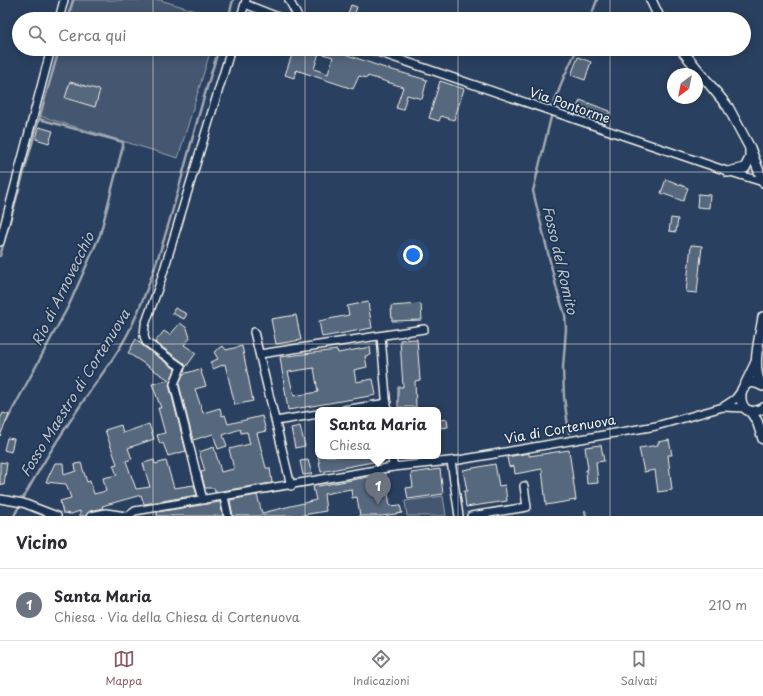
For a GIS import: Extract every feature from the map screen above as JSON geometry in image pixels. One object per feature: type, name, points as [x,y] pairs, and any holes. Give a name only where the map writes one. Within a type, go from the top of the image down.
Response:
[{"type":"street","points":[[61,12],[64,0]]},
{"type":"street","points":[[289,0],[295,12]]},
{"type":"street","points":[[652,0],[657,12]]},
{"type":"street","points":[[242,12],[245,2],[267,12]]},
{"type":"street","points":[[0,242],[49,56]]},
{"type":"street","points":[[203,500],[174,384],[181,368],[151,347],[144,336],[145,325],[160,283],[229,56]]},
{"type":"street","name":"Via Pontorme","points":[[388,56],[728,172],[763,182]]},
{"type":"street","points":[[687,56],[728,107],[750,148],[763,182]]},
{"type":"street","points":[[728,172],[745,168],[750,158],[750,148]]},
{"type":"street","points":[[762,386],[757,377],[757,361],[763,317]]},
{"type":"street","points":[[260,354],[424,329]]},
{"type":"street","points":[[254,332],[291,486]]},
{"type":"street","points":[[381,336],[387,407]]},
{"type":"street","points":[[757,361],[743,389],[740,400],[762,436]]},
{"type":"street","points":[[743,389],[752,383],[762,386]]},
{"type":"street","name":"Via di Cortenuova","points":[[127,516],[135,511],[148,512],[224,496],[291,486],[397,467],[451,461],[656,426],[723,407],[735,399],[743,389]]},
{"type":"street","name":"Via di Cortenuova","points":[[723,407],[758,411],[763,408]]},
{"type":"street","points":[[762,436],[763,408]]},
{"type":"street","points":[[276,421],[315,414]]},
{"type":"street","points":[[393,459],[397,467]]},
{"type":"street","points":[[451,461],[459,516]]},
{"type":"street","points":[[471,516],[528,507],[524,486]]},
{"type":"street","points":[[224,496],[228,516]]},
{"type":"street","points":[[0,499],[20,502],[57,516]]},
{"type":"street","points":[[91,516],[106,513],[127,516]]},
{"type":"shaded area","points":[[74,0],[160,0],[200,12],[70,12]]},
{"type":"shaded area","points":[[58,56],[209,56],[178,158],[40,116]]},
{"type":"shaded area","points":[[443,496],[446,516],[407,516],[405,501]]},
{"type":"building","points":[[351,5],[357,7],[355,12],[348,12]]},
{"type":"building","points":[[292,56],[318,56],[314,69],[328,74],[333,57],[330,56],[350,56],[427,80],[422,99],[407,95],[403,110],[396,108],[403,87],[368,76],[367,78],[359,76],[353,89],[296,70],[294,78],[285,75]]},
{"type":"building","points":[[578,57],[591,62],[585,80],[571,75]]},
{"type":"building","points":[[440,81],[464,89],[454,120],[441,116],[439,121],[429,118]]},
{"type":"building","points":[[70,82],[100,90],[95,107],[65,98]]},
{"type":"building","points":[[580,100],[610,111],[605,124],[575,113]]},
{"type":"building","points":[[39,127],[53,131],[49,143],[36,139]]},
{"type":"building","points":[[666,179],[688,188],[683,201],[661,193]]},
{"type":"building","points":[[698,194],[710,195],[709,208],[697,207]]},
{"type":"building","points":[[671,218],[678,219],[676,232],[669,231]]},
{"type":"building","points":[[691,245],[702,246],[697,293],[686,292]]},
{"type":"building","points":[[368,302],[372,328],[322,337],[319,321],[349,315],[347,306]]},
{"type":"building","points":[[421,304],[422,320],[392,321],[391,306]]},
{"type":"building","points":[[175,308],[187,314],[184,319],[172,313]]},
{"type":"building","points":[[296,315],[301,340],[276,344],[271,319]]},
{"type":"building","points":[[180,323],[187,328],[190,338],[184,345],[196,353],[186,367],[184,363],[155,342],[164,331],[170,335]]},
{"type":"building","points":[[136,339],[143,346],[175,369],[169,385],[186,451],[168,456],[163,443],[160,444],[157,435],[165,433],[158,408],[161,408],[152,384],[169,380],[128,353]]},
{"type":"building","points":[[417,339],[420,380],[415,381],[416,407],[398,407],[398,387],[403,387],[400,340]]},
{"type":"building","points":[[223,346],[226,350],[242,346],[253,401],[235,405],[225,364],[213,369],[210,362],[218,359],[214,352]]},
{"type":"building","points":[[370,347],[371,355],[365,356],[367,367],[354,370],[356,382],[373,379],[376,395],[288,410],[280,357],[337,350],[338,353]],"holes":[[[314,368],[318,392],[294,396],[288,372]]]},
{"type":"building","points":[[200,369],[206,386],[195,389],[203,413],[220,408],[222,416],[225,415],[228,424],[262,416],[266,431],[257,433],[266,468],[270,468],[272,483],[215,492],[214,488],[205,488],[201,472],[205,471],[199,452],[214,447],[221,472],[234,469],[229,449],[250,444],[247,432],[241,433],[240,429],[223,435],[227,446],[218,449],[213,434],[193,440],[179,384],[183,374]]},
{"type":"building","points":[[3,413],[9,415],[0,436],[0,419]]},
{"type":"building","points":[[447,419],[448,427],[441,428],[441,420]]},
{"type":"building","points":[[149,424],[154,439],[128,448],[132,459],[126,461],[136,489],[150,487],[143,463],[154,460],[155,464],[166,461],[174,488],[194,485],[197,495],[144,504],[141,495],[102,506],[103,508],[90,511],[86,516],[80,516],[80,511],[71,514],[63,513],[60,501],[71,498],[66,484],[46,482],[55,463],[63,463],[64,475],[76,471],[75,464],[81,463],[87,482],[90,481],[94,494],[106,491],[103,478],[117,475],[113,465],[117,464],[105,430],[121,425],[123,433]]},
{"type":"building","points":[[300,426],[305,446],[295,448],[291,428]]},
{"type":"building","points":[[7,438],[14,439],[11,452],[4,450]]},
{"type":"building","points":[[669,440],[672,455],[668,455],[672,490],[658,492],[655,470],[644,472],[639,448],[658,445],[658,442]]},
{"type":"building","points":[[601,445],[604,461],[596,462],[598,483],[587,484],[586,470],[588,469],[585,447]]},
{"type":"building","points":[[569,450],[576,500],[546,505],[542,469],[515,474],[514,466],[509,467],[507,457],[529,453],[529,456]]},
{"type":"building","points":[[319,459],[383,459],[383,460],[321,472]]},
{"type":"building","points":[[308,460],[312,474],[303,475],[300,461]]},
{"type":"building","points":[[0,462],[7,463],[4,485],[0,484]]},
{"type":"building","points":[[495,464],[499,486],[505,485],[507,501],[466,507],[464,491],[467,491],[463,470]]},
{"type":"building","points":[[440,469],[443,494],[408,499],[406,488],[413,487],[411,473]]},
{"type":"building","points":[[385,474],[390,506],[400,505],[402,513],[382,516],[360,516],[357,497],[352,498],[351,489],[324,494],[326,511],[297,516],[233,516],[230,500],[257,495],[262,513],[316,500],[313,487]]},
{"type":"building","points":[[220,502],[223,516],[157,516],[157,512]]},
{"type":"waterway","points":[[69,12],[73,0]]},
{"type":"waterway","name":"Fosso Maestro di Cortenuova","points":[[230,12],[233,0]]},
{"type":"waterway","points":[[593,12],[597,0]]},
{"type":"waterway","points":[[0,256],[57,56]]},
{"type":"waterway","name":"Fosso Maestro di Cortenuova","points":[[14,516],[48,455],[117,352],[133,323],[159,256],[217,56]]},
{"type":"waterway","points":[[554,104],[574,56]]},
{"type":"waterway","name":"Fosso del Romito","points":[[551,117],[533,191],[557,290],[565,315],[566,329],[563,368],[564,397],[569,433]]},
{"type":"waterway","name":"Rio di Arnovecchio","points":[[6,422],[69,305],[100,235],[123,146],[123,142],[39,119]]},
{"type":"waterway","name":"Fosso del Romito","points":[[585,511],[586,516]]},
{"type":"place","name":"Santa Maria","points":[[378,505]]}]
